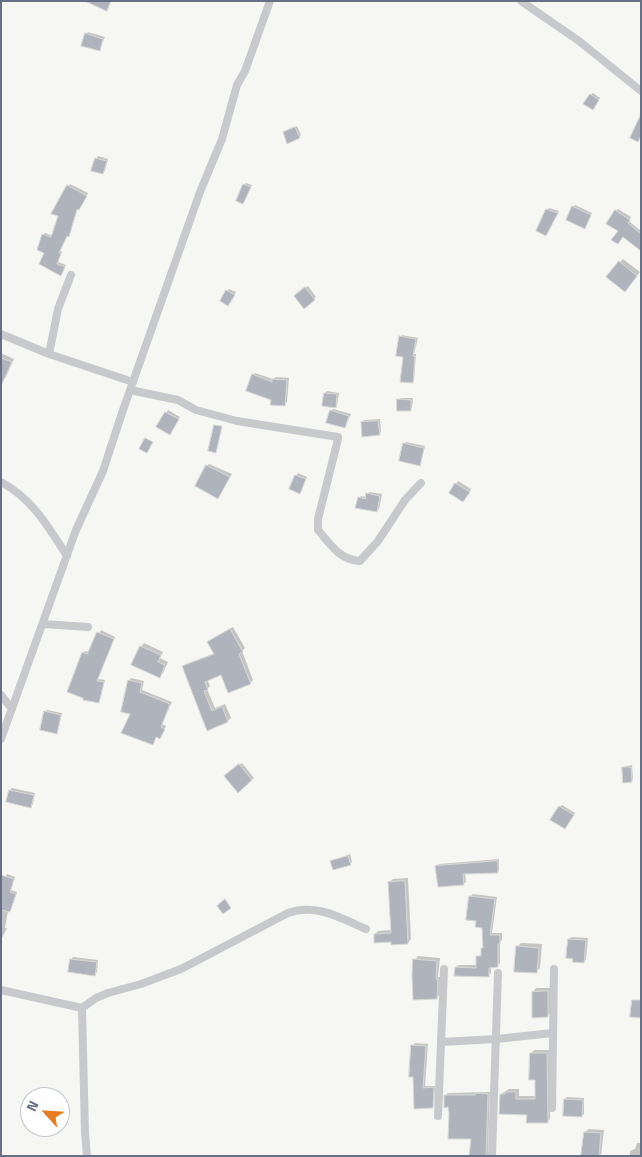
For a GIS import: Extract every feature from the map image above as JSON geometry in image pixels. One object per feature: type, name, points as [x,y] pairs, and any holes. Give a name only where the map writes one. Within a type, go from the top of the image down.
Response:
[{"type":"street","points":[[1,739],[76,530],[103,471],[200,192],[222,139],[237,86],[270,1]]},
{"type":"street","points":[[521,1],[578,41],[641,92]]},
{"type":"street","points":[[49,354],[58,309],[71,275]]},
{"type":"street","points":[[1,334],[132,386],[178,400],[196,410],[236,421],[338,436],[318,519],[318,530],[339,555],[350,561],[360,561],[378,541],[405,500],[421,483]]},
{"type":"street","points":[[1,482],[18,492],[32,506],[67,556]]},
{"type":"street","points":[[43,624],[88,627]]},
{"type":"street","points":[[1,695],[12,709]]},
{"type":"street","points":[[1,990],[82,1008],[96,998],[108,993],[181,970],[288,912],[311,909],[332,914],[366,929]]},
{"type":"street","points":[[438,1116],[444,969]]},
{"type":"street","points":[[552,1108],[554,969]]},
{"type":"street","points":[[492,1156],[498,973]]},
{"type":"street","points":[[82,1008],[87,1156]]},
{"type":"street","points":[[441,1042],[553,1033]]},
{"type":"building","points":[[85,1],[111,1],[107,11]]},
{"type":"building","points":[[85,33],[103,39],[100,51],[81,46]]},
{"type":"building","points":[[590,94],[599,100],[593,110],[583,104]]},
{"type":"building","points":[[641,114],[641,136],[638,142],[630,138]]},
{"type":"building","points":[[295,127],[300,138],[287,144],[283,132]]},
{"type":"building","points":[[95,158],[107,161],[103,174],[91,171]]},
{"type":"building","points":[[243,184],[251,187],[243,204],[236,201]]},
{"type":"building","points":[[67,185],[87,196],[79,210],[77,209],[69,237],[67,236],[59,253],[61,254],[57,264],[65,267],[61,276],[39,264],[44,253],[37,250],[42,234],[51,237],[58,216],[51,214]]},
{"type":"building","points":[[572,206],[591,215],[585,229],[566,220]]},
{"type":"building","points":[[546,209],[558,213],[546,236],[536,231]]},
{"type":"building","points":[[615,210],[630,220],[628,223],[641,234],[641,251],[623,237],[618,244],[611,240],[618,231],[606,224]]},
{"type":"building","points":[[619,261],[637,276],[625,292],[606,277]]},
{"type":"building","points":[[305,287],[315,300],[304,309],[294,296]]},
{"type":"building","points":[[226,290],[235,295],[228,306],[220,301]]},
{"type":"building","points":[[399,336],[416,339],[413,356],[415,356],[413,383],[400,382],[403,357],[396,356]]},
{"type":"building","points":[[1,358],[12,362],[1,386]]},
{"type":"building","points":[[252,374],[272,382],[272,379],[287,380],[285,406],[270,405],[271,400],[246,391]]},
{"type":"building","points":[[324,393],[337,394],[336,408],[322,406]]},
{"type":"building","points":[[397,399],[411,400],[411,411],[397,411]]},
{"type":"building","points":[[330,410],[349,416],[345,428],[326,423]]},
{"type":"building","points":[[165,412],[179,419],[170,435],[156,427]]},
{"type":"building","points":[[378,421],[380,435],[362,437],[361,422]]},
{"type":"building","points":[[214,425],[222,426],[216,453],[208,451]]},
{"type":"building","points":[[145,438],[153,442],[147,453],[139,449]]},
{"type":"building","points":[[403,443],[424,448],[420,466],[399,461]]},
{"type":"building","points":[[206,465],[230,477],[218,499],[195,486]]},
{"type":"building","points":[[295,475],[306,479],[300,494],[289,489]]},
{"type":"building","points":[[455,483],[470,492],[463,502],[449,493]]},
{"type":"building","points":[[366,493],[380,496],[377,512],[355,508],[358,497],[365,499]]},
{"type":"building","points":[[230,629],[243,652],[239,654],[251,684],[228,693],[221,675],[205,682],[208,690],[204,691],[212,711],[222,706],[228,722],[207,731],[182,666],[214,654],[207,642]]},
{"type":"building","points":[[97,632],[114,639],[97,681],[104,682],[99,703],[83,700],[83,698],[67,692],[82,652],[87,654]]},
{"type":"building","points":[[140,646],[161,655],[158,662],[165,665],[160,678],[131,665]]},
{"type":"building","points":[[128,680],[142,683],[140,692],[170,704],[161,727],[165,729],[160,739],[156,737],[153,745],[121,733],[130,714],[121,712]]},
{"type":"building","points":[[44,711],[61,715],[57,734],[40,730]]},
{"type":"building","points":[[239,764],[252,780],[238,793],[224,776]]},
{"type":"building","points":[[622,767],[631,767],[632,782],[623,783]]},
{"type":"building","points":[[9,790],[34,795],[31,808],[6,802]]},
{"type":"building","points":[[559,806],[574,815],[565,829],[550,820]]},
{"type":"building","points":[[348,856],[351,865],[333,870],[330,861]]},
{"type":"building","points":[[498,861],[498,873],[463,874],[464,885],[438,887],[435,866]]},
{"type":"building","points":[[1,875],[14,879],[10,892],[16,894],[10,912],[1,910]]},
{"type":"building","points":[[405,881],[408,944],[374,943],[374,934],[391,933],[388,882]]},
{"type":"building","points":[[469,896],[495,899],[490,935],[500,935],[500,944],[498,944],[498,967],[489,968],[489,977],[454,976],[455,967],[476,968],[476,956],[481,956],[481,948],[483,948],[482,928],[475,927],[476,921],[466,920]]},
{"type":"building","points":[[225,899],[231,908],[223,914],[217,906]]},
{"type":"building","points":[[568,939],[586,940],[584,963],[572,962],[573,959],[566,958]]},
{"type":"building","points":[[516,946],[539,948],[537,973],[514,972]]},
{"type":"building","points":[[70,959],[97,962],[95,976],[68,972]]},
{"type":"building","points":[[413,959],[437,961],[437,999],[413,1000]]},
{"type":"building","points":[[548,991],[548,1017],[532,1018],[532,992]]},
{"type":"building","points":[[632,1000],[641,1000],[641,1018],[630,1017]]},
{"type":"building","points":[[411,1045],[426,1046],[423,1088],[434,1087],[433,1108],[414,1109],[413,1077],[409,1077]]},
{"type":"building","points":[[530,1053],[547,1053],[548,1123],[526,1123],[527,1115],[499,1114],[500,1094],[516,1092],[516,1099],[535,1099],[535,1080],[529,1080]]},
{"type":"building","points":[[475,1093],[488,1094],[486,1156],[469,1156],[471,1139],[448,1139],[449,1113],[448,1107],[444,1108],[444,1095],[475,1095]]},
{"type":"building","points":[[564,1099],[583,1100],[582,1117],[563,1116]]},
{"type":"building","points":[[584,1132],[601,1133],[599,1156],[581,1156]]}]
